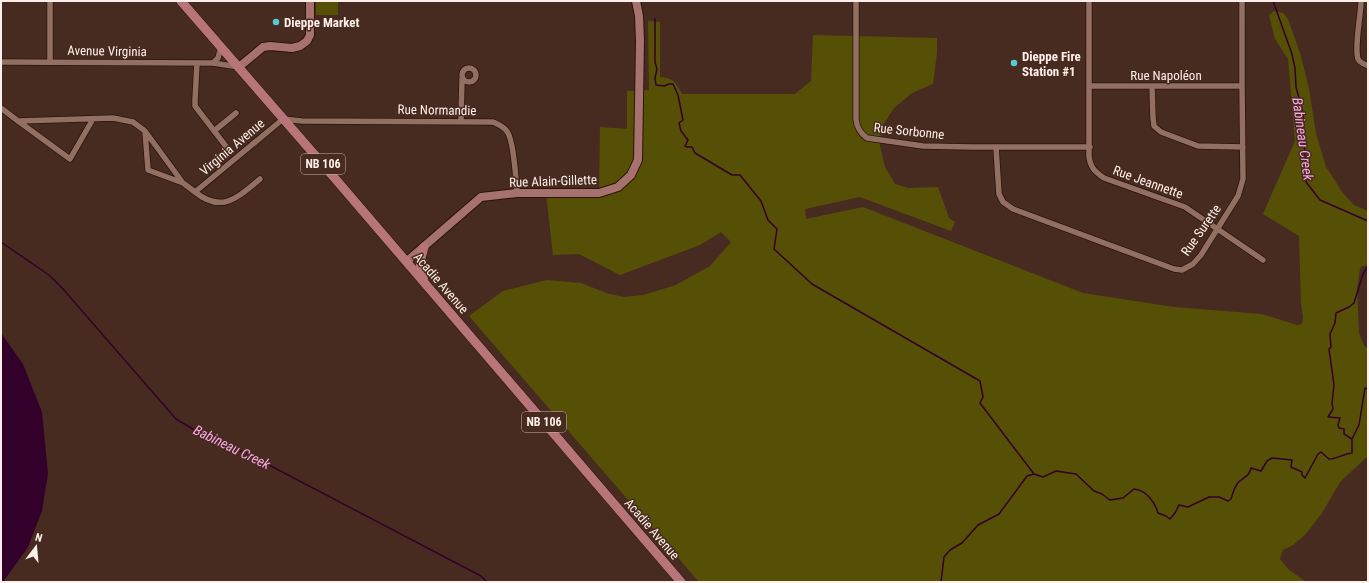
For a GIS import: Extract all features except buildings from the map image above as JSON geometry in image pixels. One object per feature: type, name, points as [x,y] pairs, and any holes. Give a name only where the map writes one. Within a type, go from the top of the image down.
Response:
[{"type":"main road","name":"Acadie Avenue","points":[[181,1],[681,582]]},
{"type":"main road","points":[[424,247],[420,262],[424,284]]},
{"type":"street","points":[[50,1],[50,62]]},
{"type":"street","points":[[239,67],[263,48],[270,46],[292,48],[300,46],[307,41],[310,35],[310,1]]},
{"type":"street","name":"Rue Alain-Gillette","points":[[406,262],[481,197],[517,193],[599,193],[618,187],[631,175],[638,160],[640,41],[639,16],[636,1]]},
{"type":"street","name":"Rue Alain-Gillette","points":[[639,16],[642,1]]},
{"type":"street","name":"Rue Sorbonne","points":[[856,1],[856,119],[857,127],[861,134],[867,138],[923,146],[1090,147]]},
{"type":"street","name":"Rue Jeannette","points":[[1089,1],[1090,163],[1095,172],[1104,178],[1185,207],[1263,260]]},
{"type":"street","name":"Rue Surette","points":[[996,147],[998,194],[1003,202],[1013,209],[1157,263],[1182,270],[1193,264],[1238,196],[1243,179],[1242,1]]},
{"type":"street","points":[[1361,1],[1357,45],[1358,58],[1362,64],[1368,66]]},
{"type":"street","points":[[213,63],[220,56],[221,47]]},
{"type":"street","name":"Avenue Virginia","points":[[1,62],[213,63],[239,67]]},
{"type":"street","name":"Virginia Avenue","points":[[197,63],[194,100],[195,106],[228,149]]},
{"type":"street","points":[[461,122],[462,79]]},
{"type":"street","name":"Rue Napoléon","points":[[1090,86],[1242,86]]},
{"type":"street","points":[[1152,86],[1152,118],[1154,126],[1161,132],[1198,146],[1243,148]]},
{"type":"street","points":[[1,108],[70,159],[93,119]]},
{"type":"street","name":"Virginia Avenue","points":[[214,130],[236,113]]},
{"type":"street","name":"Virginia Avenue","points":[[18,121],[113,118],[128,120],[137,124],[144,131],[183,183],[208,201],[227,201],[238,196],[260,179]]},
{"type":"street","name":"Rue Normandie","points":[[283,118],[302,121],[493,122],[502,126],[508,133],[512,146],[517,193]]},
{"type":"street","name":"Virginia Avenue","points":[[195,192],[283,118]]},
{"type":"street","points":[[295,132],[296,128],[302,121]]},
{"type":"street","name":"Virginia Avenue","points":[[144,131],[148,170],[183,183]]},
{"type":"shaded area","points":[[316,1],[338,1],[338,15],[316,15]]},
{"type":"shaded area","points":[[1274,11],[1283,13],[1288,19],[1301,56],[1309,89],[1316,133],[1326,167],[1343,193],[1354,205],[1368,211],[1368,258],[1366,266],[1362,266],[1360,269],[1357,288],[1359,333],[1364,346],[1368,349],[1368,456],[1340,482],[1322,513],[1306,534],[1293,545],[1283,550],[1280,559],[1288,569],[1306,582],[699,582],[469,316],[503,291],[547,280],[581,283],[609,294],[624,297],[643,295],[676,285],[710,266],[731,242],[721,232],[700,245],[620,275],[579,254],[553,255],[546,193],[599,193],[600,127],[627,129],[627,91],[649,90],[648,21],[660,22],[660,77],[668,78],[674,81],[682,94],[795,94],[811,81],[813,35],[937,38],[937,53],[933,84],[912,93],[894,108],[881,128],[880,146],[885,167],[895,184],[909,188],[938,187],[949,218],[955,222],[951,231],[860,197],[805,209],[806,219],[863,207],[1083,293],[1174,307],[1262,314],[1297,325],[1302,324],[1303,317],[1301,303],[1299,236],[1263,214],[1295,141],[1288,59],[1275,39],[1269,15]]},
{"type":"shaded area","points":[[1,333],[23,364],[42,412],[48,474],[42,511],[28,547],[3,582],[1,582]]},
{"type":"waterway","name":"Babineau Creek","points":[[1273,1],[1292,54],[1295,68],[1296,87],[1303,113],[1306,182],[1320,200],[1368,221]]},
{"type":"waterway","points":[[655,19],[655,62],[657,69],[655,78],[656,85],[664,86],[673,84],[678,95],[683,120],[679,123],[681,131],[688,140],[685,146],[692,147],[695,153],[732,175],[740,175],[761,201],[768,220],[777,229],[774,249],[812,284],[980,381],[983,397],[980,403],[1034,474],[1043,477],[1056,471],[1076,474],[1094,491],[1102,494],[1110,500],[1123,498],[1134,489],[1138,490],[1149,497],[1155,505],[1158,513],[1170,519],[1179,505],[1188,507],[1209,497],[1219,497],[1228,501],[1231,499],[1237,484],[1249,474],[1251,468],[1261,471],[1267,461],[1272,458],[1292,460],[1291,467],[1302,472],[1302,475],[1305,478],[1318,454],[1321,452],[1329,459],[1352,453],[1352,439],[1344,434],[1344,429],[1339,428],[1338,425],[1340,418],[1328,417],[1333,409],[1332,403],[1334,385],[1329,349],[1331,347],[1330,334],[1335,323],[1336,313],[1354,303],[1363,274],[1368,266]]},
{"type":"waterway","name":"Babineau Creek","points":[[1,242],[49,275],[63,289],[176,419],[215,442],[246,453],[481,576],[487,582]]},
{"type":"waterway","points":[[1352,439],[1359,425],[1365,388],[1368,389]]},
{"type":"waterway","name":"Babineau Creek","points":[[941,582],[944,557],[950,550],[962,543],[978,525],[999,514],[1027,476],[1034,474]]},
{"type":"place","name":"Dieppe Market","points":[[276,22]]},
{"type":"place","name":"Dieppe Fire Station #1","points":[[1014,63]]}]
